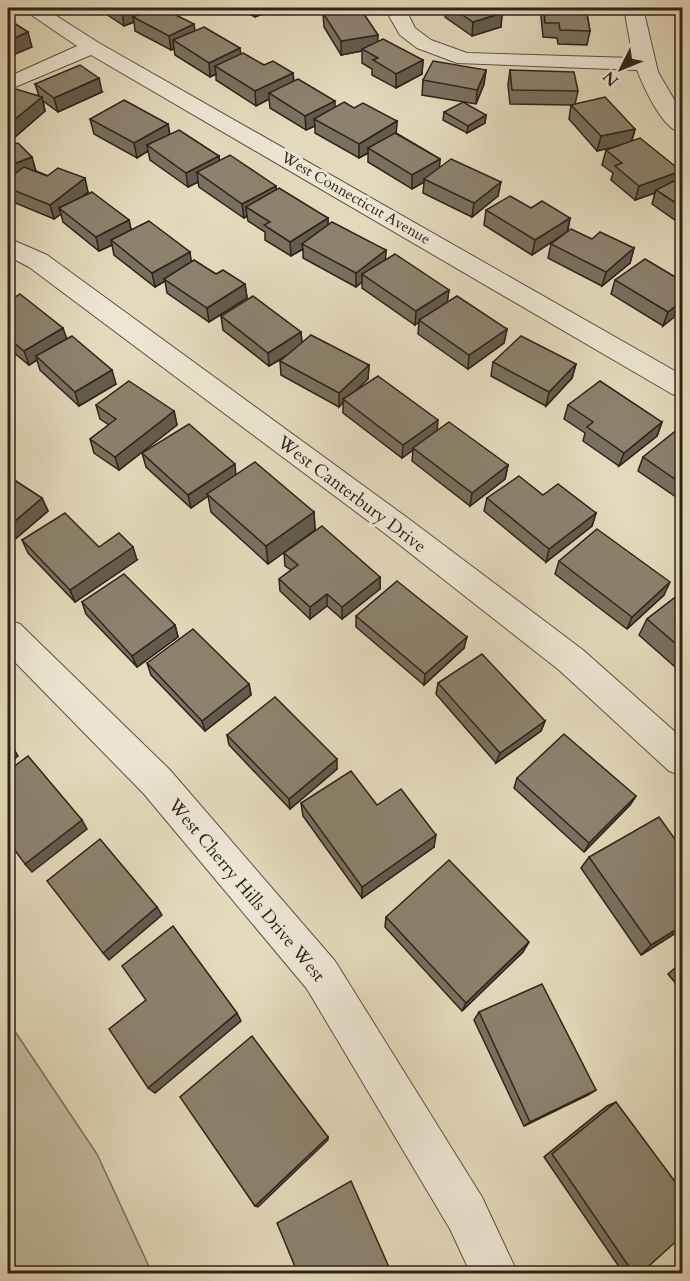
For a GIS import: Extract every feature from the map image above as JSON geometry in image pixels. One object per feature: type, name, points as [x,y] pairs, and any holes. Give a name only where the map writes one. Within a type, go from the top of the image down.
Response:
[{"type":"street","name":"West Connecticut Avenue","points":[[31,8],[92,47],[682,387]]},
{"type":"street","points":[[400,8],[399,16],[407,32],[434,48],[464,59],[643,64]]},
{"type":"street","points":[[634,8],[643,64],[662,102],[682,127]]},
{"type":"street","points":[[8,84],[92,47]]},
{"type":"street","name":"West Canterbury Drive","points":[[8,246],[38,261],[398,527],[571,660],[682,760]]},
{"type":"street","name":"West Cherry Hills Drive West","points":[[8,634],[157,782],[321,975],[466,1213],[495,1274]]},
{"type":"shaded area","points":[[8,1021],[97,1154],[152,1273],[8,1273]]},
{"type":"building","points":[[115,8],[132,8],[122,12]]},
{"type":"building","points":[[152,8],[162,8],[194,24],[169,36],[133,17]]},
{"type":"building","points":[[360,8],[378,35],[341,41],[323,13]]},
{"type":"building","points":[[452,8],[495,8],[502,13],[473,22]]},
{"type":"building","points":[[544,8],[586,8],[590,31],[560,30],[559,23],[545,23]]},
{"type":"building","points":[[8,19],[28,32],[8,41]]},
{"type":"building","points":[[204,27],[240,48],[209,63],[173,40]]},
{"type":"building","points":[[383,39],[423,60],[396,74],[373,60],[378,58],[362,49]]},
{"type":"building","points":[[243,53],[264,65],[273,61],[293,73],[255,91],[215,66]]},
{"type":"building","points":[[433,61],[486,70],[477,90],[423,80]]},
{"type":"building","points":[[80,65],[99,78],[54,98],[35,84]]},
{"type":"building","points":[[510,70],[574,72],[578,91],[512,90]]},
{"type":"building","points":[[298,79],[335,101],[305,116],[269,93]]},
{"type":"building","points":[[8,88],[42,97],[8,125]]},
{"type":"building","points":[[605,97],[635,129],[601,136],[571,105]]},
{"type":"building","points":[[124,100],[168,124],[134,143],[90,119]]},
{"type":"building","points":[[344,102],[354,108],[363,103],[397,121],[359,144],[314,119]]},
{"type":"building","points":[[463,102],[486,115],[468,126],[444,112]]},
{"type":"building","points":[[179,130],[219,156],[186,173],[147,145]]},
{"type":"building","points":[[395,133],[440,159],[412,175],[368,148]]},
{"type":"building","points":[[640,138],[681,171],[639,186],[615,166],[622,163],[606,150]]},
{"type":"building","points":[[18,143],[32,157],[8,166],[8,146]]},
{"type":"building","points":[[230,155],[276,186],[242,204],[197,172]]},
{"type":"building","points":[[451,159],[501,182],[474,203],[424,179]]},
{"type":"building","points":[[24,167],[47,176],[58,168],[85,178],[50,205],[8,188],[8,179]]},
{"type":"building","points":[[682,177],[682,207],[656,190]]},
{"type":"building","points":[[279,188],[328,218],[290,242],[264,225],[270,222],[246,207]]},
{"type":"building","points":[[92,192],[129,220],[96,237],[59,208]]},
{"type":"building","points":[[510,196],[531,208],[542,201],[570,218],[535,240],[486,210]]},
{"type":"building","points":[[149,221],[190,252],[152,273],[111,240]]},
{"type":"building","points":[[332,222],[386,250],[356,273],[302,244]]},
{"type":"building","points":[[571,229],[592,239],[600,232],[634,248],[606,272],[551,244]]},
{"type":"building","points":[[395,254],[449,290],[416,311],[362,274]]},
{"type":"building","points":[[645,259],[682,281],[682,301],[668,312],[615,280]]},
{"type":"building","points":[[194,260],[216,274],[223,270],[245,284],[207,308],[164,279]]},
{"type":"building","points":[[20,294],[63,328],[24,351],[8,338],[8,302]]},
{"type":"building","points":[[253,296],[301,332],[268,353],[221,316]]},
{"type":"building","points":[[457,296],[507,329],[469,355],[419,320]]},
{"type":"building","points":[[311,335],[369,365],[339,393],[280,361]]},
{"type":"building","points":[[72,336],[112,370],[75,392],[36,356]]},
{"type":"building","points":[[521,336],[576,364],[549,392],[493,362]]},
{"type":"building","points":[[378,376],[438,420],[403,445],[343,399]]},
{"type":"building","points":[[129,381],[174,411],[115,457],[90,439],[116,419],[96,405]]},
{"type":"building","points":[[600,381],[662,422],[624,453],[587,427],[593,422],[568,405]]},
{"type":"building","points":[[449,422],[508,465],[472,493],[413,448]]},
{"type":"building","points":[[189,424],[235,464],[188,495],[142,453]]},
{"type":"building","points":[[678,429],[682,432],[682,484],[643,457]]},
{"type":"building","points":[[255,462],[314,512],[266,546],[207,494]]},
{"type":"building","points":[[8,476],[42,498],[8,527]]},
{"type":"building","points":[[519,476],[543,495],[558,484],[596,513],[549,549],[487,498]]},
{"type":"building","points":[[65,513],[99,547],[119,533],[133,547],[70,590],[22,540]]},
{"type":"building","points":[[322,526],[380,577],[342,607],[327,594],[310,607],[279,579],[298,565],[284,553]]},
{"type":"building","points":[[597,529],[670,582],[632,617],[559,561]]},
{"type":"building","points":[[124,574],[175,625],[132,656],[82,602]]},
{"type":"building","points":[[397,581],[467,637],[425,674],[356,616]]},
{"type":"building","points":[[682,592],[682,649],[647,619]]},
{"type":"building","points":[[193,629],[249,684],[202,721],[147,663]]},
{"type":"building","points":[[482,654],[545,721],[500,753],[438,683]]},
{"type":"building","points":[[275,697],[337,759],[289,799],[227,735]]},
{"type":"building","points":[[564,734],[636,796],[589,843],[517,778]]},
{"type":"building","points":[[28,756],[82,820],[25,864],[8,841],[8,771]]},
{"type":"building","points":[[351,771],[377,805],[401,789],[436,835],[362,887],[301,803]]},
{"type":"building","points":[[659,817],[682,849],[682,926],[651,945],[589,857]]},
{"type":"building","points":[[100,839],[157,907],[103,953],[47,881]]},
{"type":"building","points":[[449,860],[529,942],[466,1003],[386,917]]},
{"type":"building","points":[[173,926],[237,1013],[148,1088],[109,1029],[146,1000],[122,966]]},
{"type":"building","points":[[542,984],[596,1090],[530,1122],[479,1012]]},
{"type":"building","points":[[252,1036],[328,1137],[255,1206],[180,1097]]},
{"type":"building","points":[[616,1102],[682,1191],[682,1236],[640,1274],[634,1274],[552,1154]]},
{"type":"building","points":[[351,1181],[392,1274],[298,1274],[277,1223]]}]
